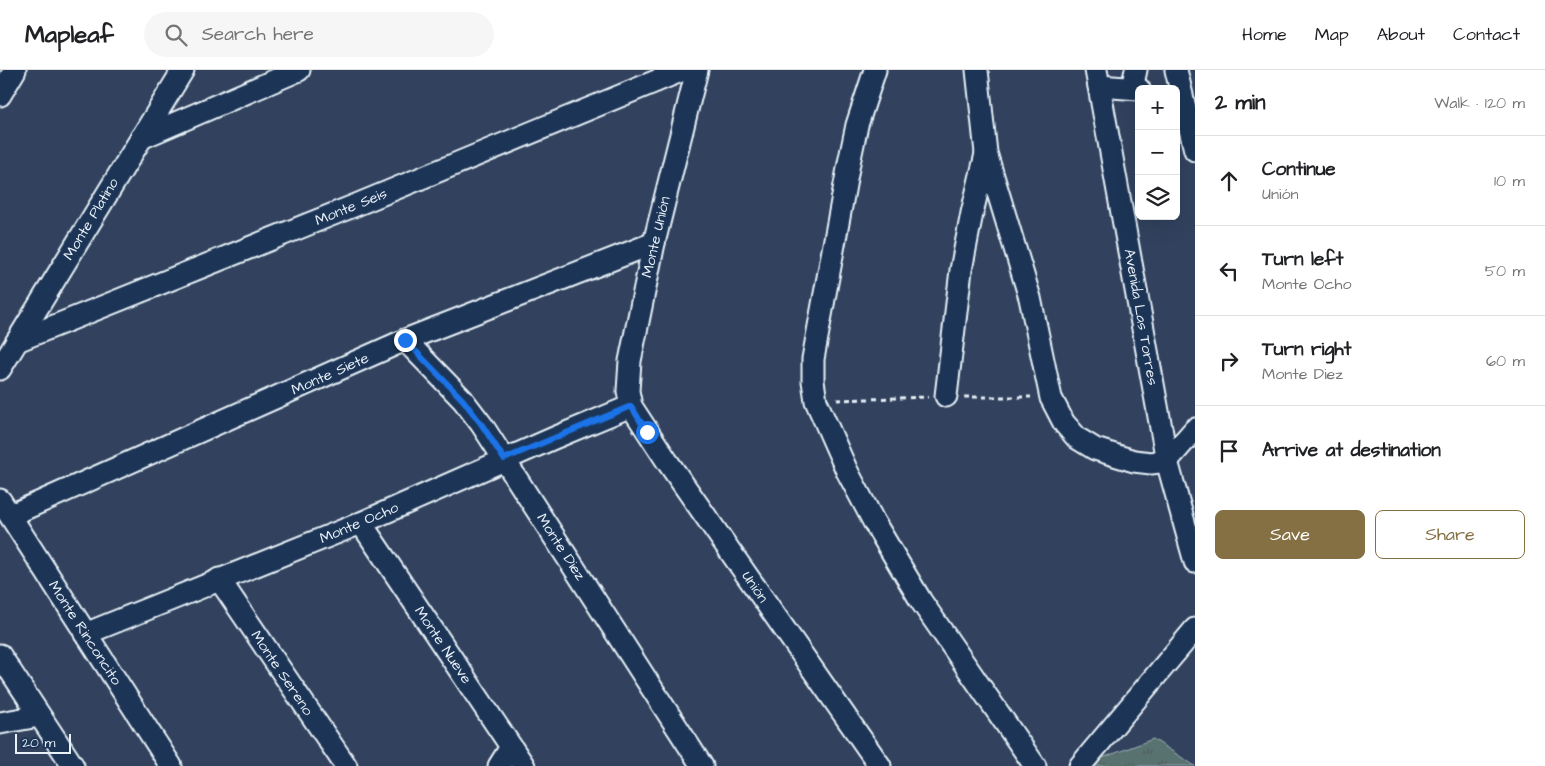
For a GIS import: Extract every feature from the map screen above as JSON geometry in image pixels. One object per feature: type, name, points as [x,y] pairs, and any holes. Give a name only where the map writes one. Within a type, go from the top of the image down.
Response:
[{"type":"street","points":[[0,95],[15,70]]},
{"type":"street","name":"Monte Platino","points":[[0,369],[183,70]]},
{"type":"street","points":[[141,138],[299,70]]},
{"type":"street","name":"Monte Seis","points":[[17,341],[347,209],[684,70]]},
{"type":"street","name":"Monte Unión","points":[[631,406],[628,390],[630,361],[654,243],[697,70]]},
{"type":"street","points":[[875,70],[857,125],[813,359],[813,381],[816,401],[847,471],[901,569],[1035,766]]},
{"type":"street","points":[[977,70],[986,153],[1030,298],[1051,398],[1064,423],[1077,438],[1096,450],[1134,461],[1151,463],[1168,461],[1195,429]]},
{"type":"street","points":[[1176,70],[1178,85]]},
{"type":"street","points":[[1098,78],[1136,82]]},
{"type":"street","name":"Avenida Las Torres","points":[[1098,78],[1168,461],[1195,562]]},
{"type":"street","points":[[1180,98],[1195,150]]},
{"type":"street","points":[[946,396],[952,330],[961,270],[986,153]]},
{"type":"street","name":"Monte Siete","points":[[5,508],[405,340],[654,243]]},
{"type":"street","name":"Monte Diez","points":[[405,340],[463,400],[482,425],[702,766]]},
{"type":"street","name":"Monte Ocho","points":[[85,634],[361,523],[504,459],[631,406]]},
{"type":"street","name":"Unión","points":[[631,406],[666,461],[880,766]]},
{"type":"street","name":"Monte Rinconcito","points":[[5,508],[170,766]]},
{"type":"street","name":"Monte Nueve","points":[[361,523],[524,766]]},
{"type":"street","name":"Monte Sereno","points":[[219,579],[346,766]]},
{"type":"street","points":[[1080,766],[1195,630]]},
{"type":"street","points":[[0,656],[73,766]]},
{"type":"street","points":[[0,723],[39,716]]},
{"type":"street","points":[[499,766],[511,747]]},
{"type":"green space","points":[[1153,739],[1195,766],[1084,766],[1086,764]]},
{"type":"route","points":[[405,340],[463,400],[504,459],[631,406],[647,432]]}]
